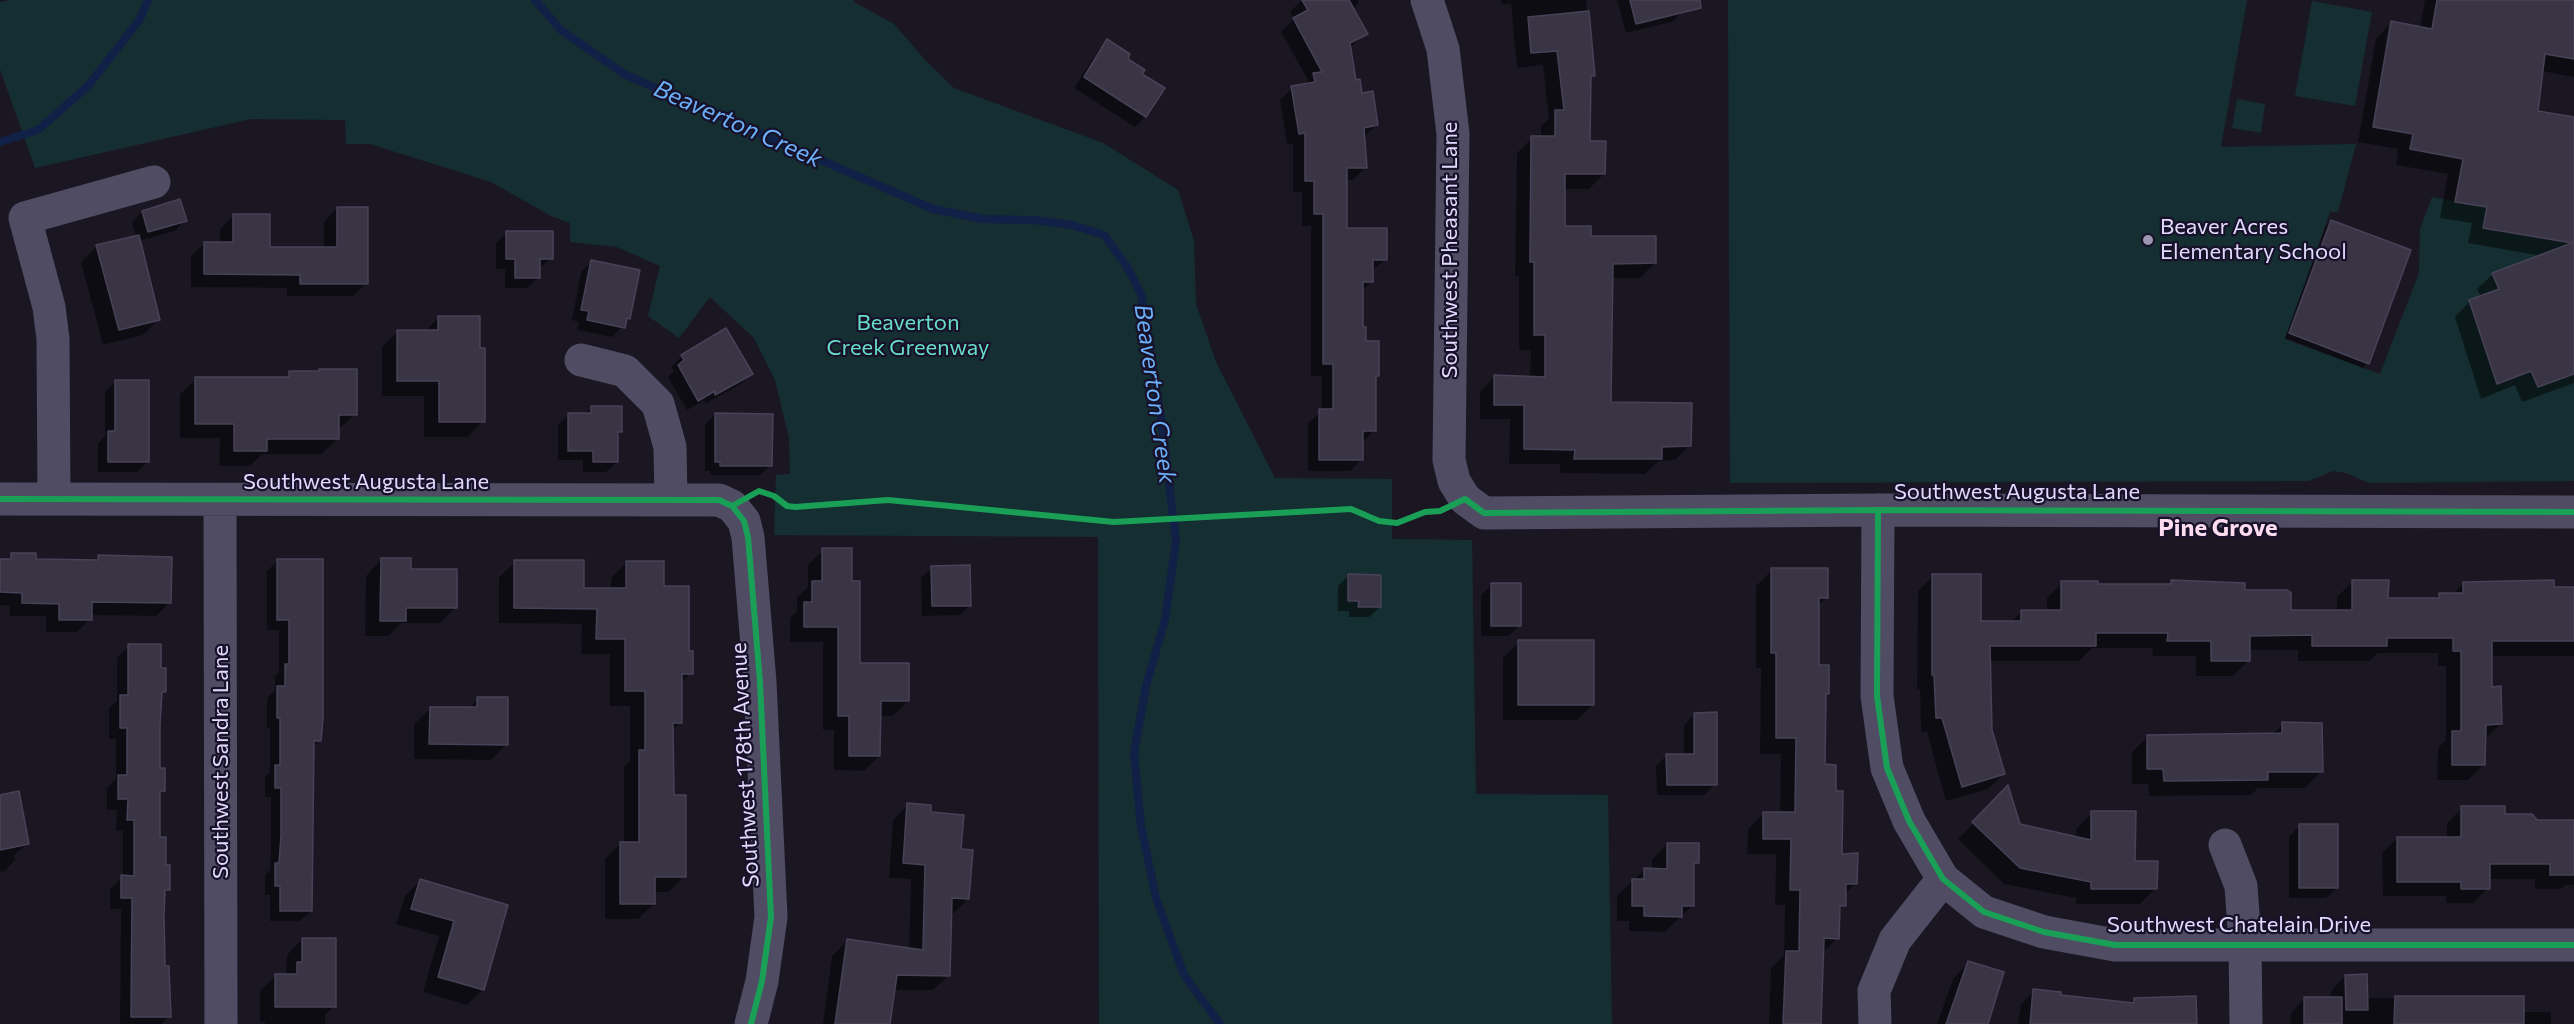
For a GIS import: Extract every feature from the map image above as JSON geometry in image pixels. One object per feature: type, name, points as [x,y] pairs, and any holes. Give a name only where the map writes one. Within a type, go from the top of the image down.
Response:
[{"type":"street","name":"Southwest Pheasant Lane","points":[[1427,0],[1443,49],[1453,134],[1449,460],[1454,482],[1465,499]]},
{"type":"street","points":[[54,499],[53,339],[49,307],[26,218],[154,182]]},
{"type":"street","points":[[581,360],[626,371],[658,404],[670,447],[671,500]]},
{"type":"street","name":"Southwest Augusta Lane","points":[[0,499],[719,500],[732,506]]},
{"type":"street","name":"Southwest Augusta Lane","points":[[1465,499],[1484,513],[1878,510],[2574,512]]},
{"type":"street","name":"Southwest Sandra Lane","points":[[220,500],[221,1024]]},
{"type":"street","name":"Southwest 178th Avenue","points":[[732,506],[744,521],[748,537],[760,682],[771,917],[762,981],[751,1024]]},
{"type":"street","name":"Southwest Chatelain Drive","points":[[1878,510],[1877,696],[1887,768],[1909,821],[1943,879],[1984,912],[2044,932],[2115,945],[2574,945]]},
{"type":"street","points":[[2225,845],[2241,886],[2246,944],[2246,1024]]},
{"type":"street","points":[[1875,1024],[1874,991],[1895,940],[1943,879]]},
{"type":"green space","name":"Beaverton Creek Greenway","points":[[10,0],[854,0],[894,24],[926,61],[954,88],[1103,143],[1178,190],[1194,241],[1196,304],[1216,362],[1275,478],[1392,479],[1392,539],[1472,540],[1476,794],[1608,795],[1612,1024],[1099,1024],[1098,537],[774,535],[776,475],[790,474],[789,438],[775,380],[754,338],[710,297],[679,338],[648,316],[660,266],[617,247],[570,242],[570,223],[551,216],[491,182],[370,144],[346,144],[345,120],[251,119],[35,168],[0,69],[0,2]]},
{"type":"green space","name":"Beaver Acres Elementary School","points":[[1728,0],[2247,0],[2221,147],[2356,144],[2338,212],[2330,212],[2285,339],[2380,374],[2419,273],[2420,229],[2432,197],[2487,207],[2483,227],[2574,224],[2574,257],[2556,249],[2493,272],[2499,289],[2470,300],[2497,384],[2531,371],[2538,387],[2574,374],[2574,481],[2369,483],[2346,473],[2333,471],[2309,481],[1730,483]]},
{"type":"green space","points":[[2312,1],[2372,12],[2355,106],[2295,96]]},
{"type":"green space","points":[[2237,99],[2265,104],[2261,133],[2232,128]]},
{"type":"building","points":[[1302,0],[1349,0],[1368,34],[1350,43],[1356,80],[1360,79],[1362,93],[1373,91],[1378,125],[1364,128],[1367,168],[1347,168],[1347,228],[1387,228],[1387,260],[1373,260],[1373,282],[1363,282],[1363,327],[1366,327],[1366,341],[1379,341],[1379,376],[1376,376],[1376,431],[1363,431],[1363,460],[1319,460],[1319,409],[1333,409],[1333,364],[1323,364],[1323,214],[1314,214],[1314,181],[1305,181],[1305,133],[1299,134],[1291,86],[1315,82],[1313,73],[1322,72],[1293,18],[1308,10]]},
{"type":"building","points":[[1630,0],[1700,0],[1701,8],[1636,24]]},
{"type":"building","points":[[2437,0],[2574,0],[2574,59],[2545,54],[2538,111],[2574,117],[2574,374],[2538,387],[2531,371],[2497,384],[2469,300],[2499,289],[2492,273],[2572,243],[2483,228],[2487,207],[2455,202],[2463,159],[2410,149],[2413,134],[2373,127],[2391,21],[2432,29]]},
{"type":"building","points":[[1589,11],[1595,76],[1591,76],[1590,141],[1606,141],[1605,174],[1565,174],[1565,226],[1591,226],[1591,236],[1656,236],[1656,263],[1613,264],[1611,402],[1692,403],[1691,446],[1662,447],[1662,459],[1574,459],[1575,450],[1524,449],[1524,405],[1494,405],[1494,375],[1545,377],[1545,335],[1534,335],[1534,262],[1530,262],[1531,136],[1555,136],[1555,110],[1564,110],[1557,51],[1531,53],[1528,17]]},
{"type":"building","points":[[1107,39],[1130,54],[1128,59],[1145,70],[1142,74],[1165,88],[1146,117],[1084,77]]},
{"type":"building","points":[[180,199],[187,221],[148,232],[142,211]]},
{"type":"building","points":[[337,207],[368,207],[368,284],[300,284],[300,275],[204,274],[204,242],[233,242],[233,214],[270,214],[270,247],[337,247]]},
{"type":"building","points":[[2331,220],[2411,250],[2369,364],[2289,333]]},
{"type":"building","points":[[506,231],[553,231],[553,259],[540,259],[540,278],[515,278],[515,259],[506,259]]},
{"type":"building","points":[[139,235],[160,320],[119,330],[96,245]]},
{"type":"building","points":[[591,260],[640,270],[630,319],[627,318],[625,328],[587,320],[589,311],[581,310]]},
{"type":"building","points":[[438,316],[480,316],[480,348],[485,348],[485,422],[439,422],[439,381],[397,381],[397,330],[438,330]]},
{"type":"building","points":[[726,328],[753,374],[715,395],[715,391],[698,401],[678,365],[684,360],[681,355]]},
{"type":"building","points":[[319,369],[357,369],[357,415],[339,415],[339,439],[267,439],[267,451],[234,451],[234,424],[195,424],[195,377],[289,377],[289,371],[319,371]]},
{"type":"building","points":[[115,380],[149,380],[149,462],[108,462],[108,431],[115,431]]},
{"type":"building","points":[[591,406],[622,406],[622,432],[618,432],[618,462],[593,462],[593,451],[568,451],[568,413],[591,413]]},
{"type":"building","points":[[715,413],[773,414],[772,466],[720,466],[720,462],[715,462]]},
{"type":"building","points":[[822,548],[852,548],[852,581],[860,581],[860,663],[909,663],[909,701],[881,701],[880,756],[849,756],[849,716],[838,716],[838,627],[804,627],[804,602],[812,602],[812,581],[822,581]]},
{"type":"building","points":[[11,553],[36,553],[36,559],[98,560],[98,555],[172,557],[171,603],[92,602],[92,620],[59,620],[59,604],[22,603],[22,593],[0,592],[0,559],[11,559]]},
{"type":"building","points":[[381,558],[411,558],[411,569],[457,569],[457,608],[406,608],[406,621],[380,621]]},
{"type":"building","points":[[277,559],[323,559],[323,718],[321,741],[314,741],[312,911],[280,911],[280,886],[275,886],[275,863],[279,863],[281,836],[281,788],[275,788],[275,765],[280,765],[277,686],[285,686],[285,664],[289,664],[289,620],[277,620]]},
{"type":"building","points":[[514,560],[584,560],[584,588],[626,588],[626,561],[664,561],[664,586],[689,586],[689,651],[693,651],[693,674],[682,674],[682,723],[673,723],[674,795],[686,795],[686,877],[655,877],[655,904],[620,904],[620,842],[639,842],[639,750],[645,750],[645,691],[625,691],[625,639],[596,639],[597,609],[514,608]]},
{"type":"building","points":[[970,565],[971,606],[932,606],[931,566]]},
{"type":"building","points":[[1771,568],[1828,568],[1828,598],[1819,598],[1819,665],[1829,665],[1829,694],[1826,694],[1825,764],[1836,765],[1836,791],[1843,791],[1842,854],[1858,853],[1857,884],[1846,884],[1846,906],[1840,906],[1839,939],[1824,938],[1821,1024],[1783,1024],[1786,951],[1799,951],[1800,890],[1790,890],[1791,839],[1763,839],[1763,812],[1795,812],[1796,738],[1776,738],[1776,653],[1771,653]]},
{"type":"building","points":[[1348,574],[1381,575],[1381,607],[1358,607],[1359,601],[1348,601]]},
{"type":"building","points":[[1932,574],[1981,574],[1981,621],[2021,621],[2021,610],[2061,610],[2061,581],[2098,581],[2098,584],[2171,584],[2171,580],[2245,583],[2245,590],[2288,590],[2291,592],[2291,610],[2352,610],[2352,580],[2389,580],[2388,598],[2439,598],[2439,593],[2463,593],[2463,582],[2554,580],[2554,587],[2574,587],[2574,641],[2492,641],[2492,687],[2501,686],[2502,724],[2486,725],[2485,765],[2452,765],[2452,731],[2461,731],[2461,651],[2453,651],[2453,638],[2387,638],[2387,646],[2312,646],[2312,635],[2250,636],[2250,661],[2211,661],[2211,641],[2167,641],[2168,633],[2096,633],[2096,646],[1990,646],[1992,730],[2005,774],[1962,787],[1942,718],[1936,718],[1934,675],[1932,675]]},
{"type":"building","points":[[1491,583],[1521,583],[1521,626],[1491,626]]},
{"type":"building","points":[[1518,640],[1594,640],[1594,705],[1518,705]]},
{"type":"building","points":[[128,644],[161,644],[161,668],[166,668],[166,692],[162,692],[160,724],[160,768],[165,768],[165,791],[160,791],[160,837],[166,837],[166,865],[170,865],[170,890],[165,890],[164,916],[165,966],[169,966],[171,1017],[131,1017],[132,898],[121,898],[121,875],[134,876],[134,820],[127,820],[128,799],[118,799],[118,775],[127,775],[127,728],[120,728],[120,695],[128,695]]},
{"type":"building","points":[[477,697],[508,697],[508,745],[429,744],[430,707],[477,707]]},
{"type":"building","points":[[1717,712],[1717,785],[1667,785],[1666,754],[1694,754],[1694,713]]},
{"type":"building","points":[[2282,722],[2322,723],[2323,772],[2268,772],[2268,780],[2164,781],[2163,769],[2147,769],[2147,735],[2282,733]]},
{"type":"building","points":[[2008,785],[2020,824],[2091,840],[2091,811],[2136,811],[2135,861],[2158,861],[2157,889],[2091,889],[2091,882],[2020,868],[1972,822]]},
{"type":"building","points":[[19,791],[29,844],[0,850],[0,795]]},
{"type":"building","points":[[907,803],[931,805],[931,812],[964,815],[961,849],[973,850],[969,899],[952,898],[950,976],[897,975],[890,1024],[835,1024],[847,939],[923,950],[925,865],[903,863]]},
{"type":"building","points":[[2461,806],[2505,806],[2505,814],[2532,814],[2537,820],[2574,820],[2574,875],[2550,875],[2550,864],[2490,864],[2490,889],[2461,889],[2461,882],[2397,882],[2397,837],[2461,837]]},
{"type":"building","points":[[2299,824],[2338,824],[2338,888],[2299,888]]},
{"type":"building","points":[[1667,843],[1699,843],[1699,863],[1694,863],[1694,906],[1682,906],[1682,917],[1644,916],[1644,906],[1632,906],[1632,879],[1644,879],[1644,868],[1667,869]]},
{"type":"building","points":[[420,879],[508,905],[484,990],[438,977],[454,921],[411,909]]},
{"type":"building","points":[[302,938],[336,938],[336,1007],[275,1007],[275,974],[297,974],[297,962],[302,962]]},
{"type":"building","points":[[1968,961],[2004,972],[1988,1024],[1946,1024]]},
{"type":"building","points":[[2367,974],[2368,1010],[2346,1010],[2345,975]]},
{"type":"building","points":[[2033,989],[2061,992],[2061,995],[2134,1003],[2134,998],[2196,996],[2197,1024],[2030,1024]]},
{"type":"building","points":[[2395,996],[2524,996],[2524,1024],[2394,1024]]},
{"type":"building","points":[[2304,997],[2342,997],[2342,1024],[2304,1024]]},
{"type":"waterway","name":"Beaverton Creek","points":[[0,142],[38,130],[88,86],[140,19],[148,0]]},
{"type":"waterway","name":"Beaverton Creek","points":[[535,0],[561,30],[624,74],[933,209],[983,219],[1034,220],[1072,225],[1104,235],[1126,265],[1141,294],[1162,425],[1176,541],[1165,620],[1146,686],[1134,753],[1141,826],[1156,898],[1184,975],[1220,1024]]},
{"type":"cycle path","points":[[732,506],[759,491],[774,496],[787,506],[795,507],[888,500],[1114,522],[1351,509],[1379,521],[1397,523],[1425,512],[1440,511],[1465,499],[1484,513],[1878,510],[2574,512]]},
{"type":"cycle path","points":[[0,499],[719,500],[732,506],[744,521],[748,537],[760,682],[771,917],[762,981],[751,1024]]},
{"type":"cycle path","points":[[1878,510],[1877,696],[1887,768],[1909,821],[1943,879],[1984,912],[2044,932],[2115,945],[2574,945]]},
{"type":"place","name":"Beaver Acres Elementary School","points":[[2148,240]]},
{"type":"district","name":"Pine Grove","points":[[2218,528]]}]
